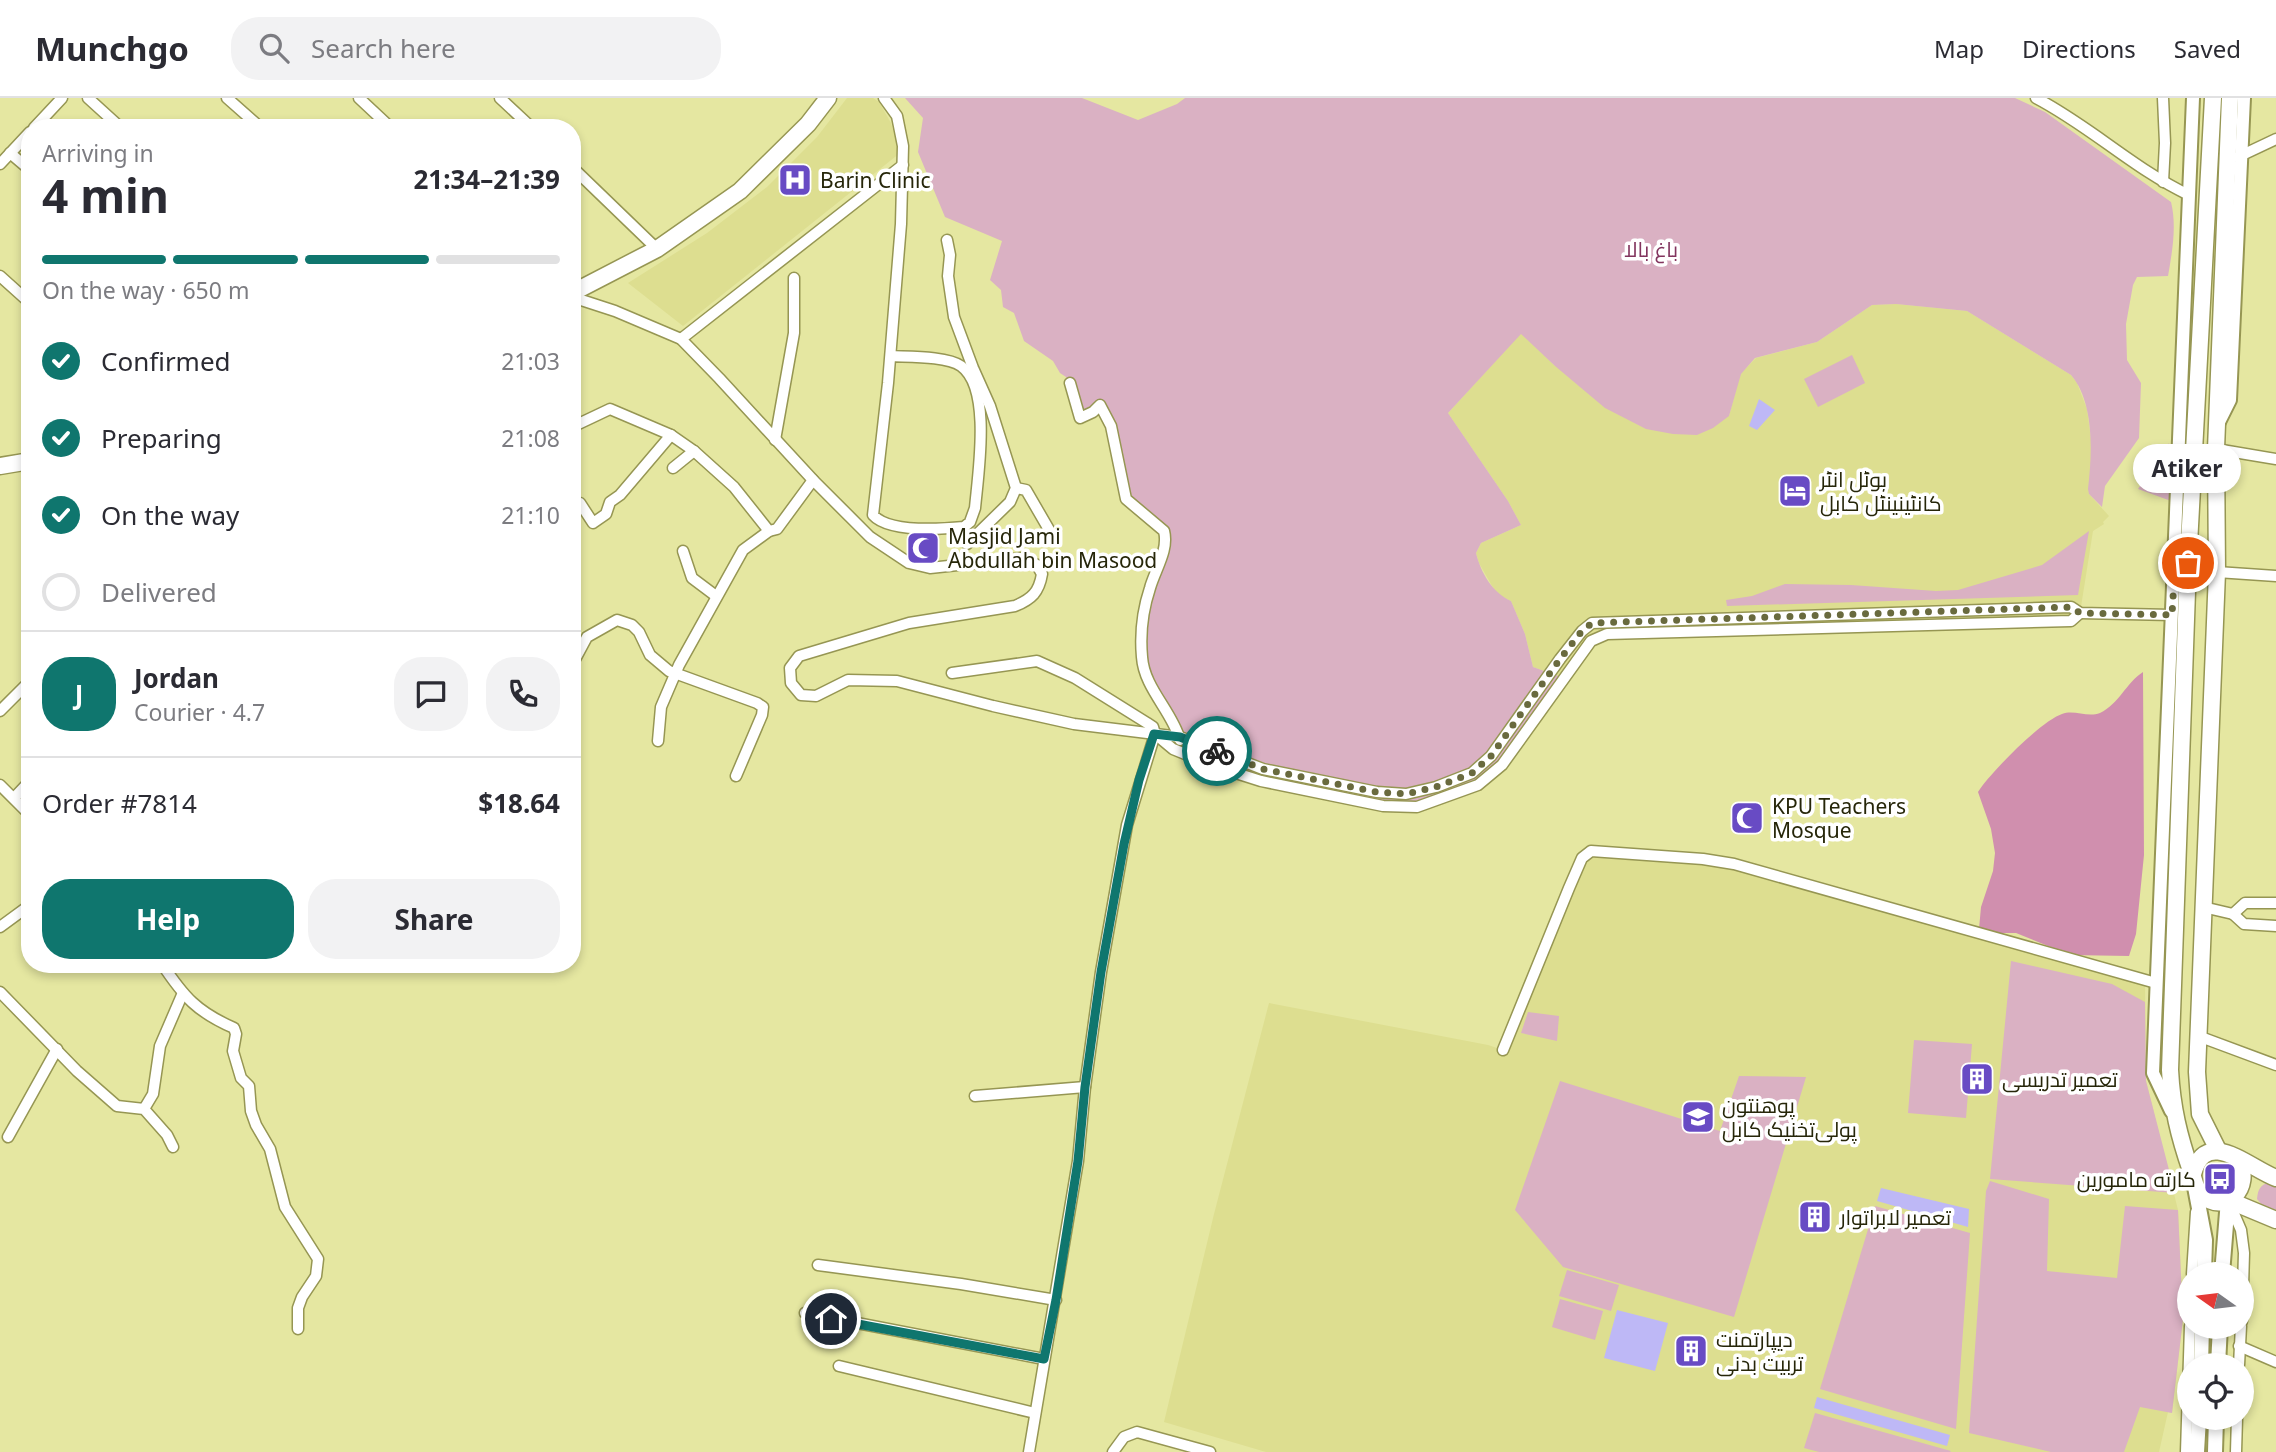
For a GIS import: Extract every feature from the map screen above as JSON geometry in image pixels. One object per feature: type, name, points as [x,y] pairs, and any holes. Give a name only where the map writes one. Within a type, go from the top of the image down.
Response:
[{"type":"main road","points":[[581,290],[657,249],[740,191],[799,133],[828,98]]},
{"type":"main road","points":[[2204,1262],[2205,1240],[2195,1187],[2175,1121],[2170,1070],[2182,563],[2185,501],[2200,359],[2213,98]]},
{"type":"main road","points":[[2218,1150],[2200,1114],[2197,1093],[2217,572],[2216,449],[2235,159],[2230,98]]},
{"type":"main road","points":[[2182,359],[2200,359]]},
{"type":"main road","points":[[0,466],[21,462]]},
{"type":"main road","points":[[2195,1187],[2201,1158],[2218,1150],[2276,1178]]},
{"type":"main road","points":[[2195,1187],[2213,1201],[2228,1200],[2235,1196],[2243,1182],[2244,1174],[2238,1160]]},
{"type":"main road","points":[[2228,1200],[2276,1220]]},
{"type":"main road","points":[[2223,1262],[2228,1200]]},
{"type":"main road","points":[[2197,1452],[2198,1430]]},
{"type":"main road","points":[[2215,1452],[2216,1430]]},
{"type":"street","points":[[42,119],[62,98]]},
{"type":"street","points":[[88,98],[111,119]]},
{"type":"street","points":[[227,98],[251,119]]},
{"type":"street","points":[[359,98],[381,119]]},
{"type":"street","points":[[500,98],[522,119]]},
{"type":"street","points":[[884,98],[897,116],[903,146],[903,165],[891,356],[873,515],[882,521],[909,528],[964,527],[970,522],[975,508],[981,419],[976,391],[967,372],[959,364],[891,356]]},
{"type":"street","points":[[2036,98],[2067,114],[2163,182],[2189,195]]},
{"type":"street","points":[[2163,98],[2163,182]]},
{"type":"street","points":[[2185,501],[2182,359],[2193,98]]},
{"type":"street","points":[[2235,159],[2244,98]]},
{"type":"street","points":[[2235,159],[2276,139]]},
{"type":"street","points":[[0,164],[21,141]]},
{"type":"street","points":[[10,153],[21,162]]},
{"type":"street","points":[[681,339],[903,165]]},
{"type":"street","points":[[581,176],[657,249]]},
{"type":"street","points":[[947,240],[950,255],[948,276],[954,317],[990,406],[1016,488],[1010,502],[967,544]]},
{"type":"street","points":[[0,276],[21,295]]},
{"type":"street","points":[[775,440],[794,333],[794,278]]},
{"type":"street","points":[[581,298],[681,339],[813,481],[870,537],[909,563],[930,568],[1022,558],[1037,565],[1042,574],[1040,589],[1030,600],[1015,606],[909,623],[799,656],[790,668],[791,683],[801,695],[816,695],[848,680],[897,681],[1029,715],[1085,726],[1180,737],[1263,769],[1377,792],[1406,794],[1436,787],[1472,773],[1491,756],[1560,659],[1582,631],[1592,623],[2071,607],[2080,613],[2172,615]]},
{"type":"street","points":[[1070,383],[1080,418],[1100,405],[1111,426],[1126,499],[1164,531],[1164,544],[1146,603],[1141,643],[1142,661],[1146,677],[1180,737],[1182,753]]},
{"type":"street","points":[[581,423],[610,409],[671,435],[734,486],[769,531]]},
{"type":"street","points":[[581,505],[593,523],[606,514],[610,502],[620,495],[671,435]]},
{"type":"street","points":[[2216,449],[2276,459]]},
{"type":"street","points":[[673,468],[694,451]]},
{"type":"street","points":[[658,741],[661,707],[716,596],[743,550],[769,531],[777,529],[813,481]]},
{"type":"street","points":[[1016,488],[1026,490],[1055,540]]},
{"type":"street","points":[[683,551],[692,578],[716,596]]},
{"type":"street","points":[[2175,1121],[2153,1073],[2172,615],[2182,563]]},
{"type":"street","points":[[2217,572],[2276,576]]},
{"type":"street","points":[[1154,734],[1173,750],[1261,782],[1383,806],[1417,807],[1478,785],[1502,765],[1591,641],[1607,634],[2071,621],[2080,613]]},
{"type":"street","points":[[1695,619],[1696,632]]},
{"type":"street","points":[[581,648],[587,637],[617,620],[632,625],[639,632],[650,655],[668,671],[763,707],[736,776]]},
{"type":"street","points":[[1560,659],[1572,667]]},
{"type":"street","points":[[952,673],[1037,661],[1075,678],[1153,727],[1154,734],[1127,825],[1101,972],[1078,1161],[1029,1452]]},
{"type":"street","points":[[0,711],[21,690]]},
{"type":"street","points":[[21,785],[5,793],[21,806]]},
{"type":"street","points":[[1503,1050],[1569,888],[1583,858],[1591,852],[1703,859],[1734,864],[2156,983]]},
{"type":"street","points":[[2233,914],[2245,903],[2276,904]]},
{"type":"street","points":[[2203,907],[2233,914],[2244,924],[2276,926]]},
{"type":"street","points":[[0,927],[21,912]]},
{"type":"street","points":[[168,973],[182,995],[209,1016],[234,1028],[236,1034],[233,1051],[242,1079],[249,1086],[251,1111],[270,1149],[285,1207],[317,1259],[316,1276],[302,1297],[299,1308],[298,1329]]},
{"type":"street","points":[[0,992],[77,1071],[117,1106],[144,1109],[167,1135],[173,1147]]},
{"type":"street","points":[[144,1109],[153,1094],[160,1046],[182,995]]},
{"type":"street","points":[[2198,1036],[2276,1065]]},
{"type":"street","points":[[8,1137],[57,1049]]},
{"type":"street","points":[[975,1096],[1085,1087]]},
{"type":"street","points":[[2193,1262],[2195,1187]]},
{"type":"street","points":[[2228,1200],[2241,1230],[2244,1262]]},
{"type":"street","points":[[818,1265],[1056,1300]]},
{"type":"street","points":[[805,1314],[1044,1359]]},
{"type":"street","points":[[2186,1452],[2190,1339]]},
{"type":"street","points":[[2239,1353],[2240,1339]]},
{"type":"street","points":[[2239,1346],[2276,1362]]},
{"type":"street","points":[[839,1367],[1035,1413]]},
{"type":"street","points":[[2236,1452],[2237,1430]]},
{"type":"street","points":[[1113,1452],[1124,1437],[1137,1432],[1210,1452]]},
{"type":"shaded area","points":[[847,98],[873,98],[879,102],[891,123],[900,153],[683,326],[628,283],[707,233],[767,187],[817,137]]},
{"type":"shaded area","name":"ہوٹل انٹر کانٹینینٹل کابل","points":[[1896,304],[1967,311],[2071,375],[2077,383],[2087,409],[2092,447],[2089,494],[2109,516],[2104,524],[2093,531],[2080,613],[2071,621],[1607,634],[1591,641],[1564,678],[1533,667],[1525,634],[1511,601],[1500,596],[1492,586],[1476,553],[1481,543],[1521,525],[1508,501],[1448,413],[1521,333],[1555,366],[1729,416],[1740,374],[1756,358],[1817,342],[1872,305]]},
{"type":"shaded area","points":[[1759,399],[1775,410],[1757,430],[1749,426]]},
{"type":"shaded area","points":[[2143,672],[2144,855],[2136,934],[2129,956],[2070,955],[2016,933],[1985,933],[1979,929],[1981,907],[1993,871],[1995,853],[1991,829],[1978,792],[2004,761],[2042,726],[2062,714],[2100,713]]},
{"type":"shaded area","name":"پوهنتون پولی‌تخنیک کابل","points":[[1593,854],[1712,862],[2145,983],[2146,1081],[2178,1210],[2180,1262],[2177,1262],[2177,1339],[2181,1339],[2172,1413],[2168,1412],[2159,1452],[1266,1452],[1164,1422],[1269,1003],[1488,1045],[1506,1051],[1584,862]]},
{"type":"shaded area","points":[[1881,1188],[1969,1209],[1968,1227],[1877,1201]]},
{"type":"shaded area","points":[[1617,1310],[1668,1323],[1655,1371],[1604,1358]]},
{"type":"shaded area","points":[[1817,1397],[1950,1435],[1947,1446],[1814,1408]]},
{"type":"green space","name":"باغ بالا","points":[[905,98],[1082,98],[1138,120],[1185,98],[2015,98],[2045,112],[2171,202],[2174,230],[2168,276],[2137,277],[2126,324],[2127,360],[2141,383],[2139,438],[2105,486],[2102,507],[2089,494],[2091,445],[2088,414],[2079,387],[2071,375],[1967,311],[1896,304],[1872,305],[1817,342],[1755,358],[1741,374],[1729,416],[1713,428],[1697,435],[1646,429],[1605,408],[1521,334],[1448,413],[1508,501],[1521,525],[1481,543],[1476,553],[1481,568],[1493,587],[1511,601],[1525,634],[1533,667],[1564,678],[1502,765],[1478,785],[1417,807],[1261,781],[1182,753],[1177,733],[1148,680],[1144,666],[1144,629],[1165,536],[1126,499],[1100,406],[1080,418],[1066,377],[1060,373],[1053,361],[1024,341],[1014,313],[1003,307],[1001,290],[990,280],[1002,241],[945,217],[918,152],[923,118]]},
{"type":"green space","points":[[1852,355],[1865,383],[1818,407],[1804,379]]},
{"type":"green space","points":[[2169,443],[2171,501],[2138,489]]},
{"type":"green space","points":[[2089,531],[2078,595],[1727,606],[1726,600],[1752,596],[1785,584],[1958,590],[2042,565]]},
{"type":"green space","points":[[2011,961],[2112,984],[2145,1002],[2146,1081],[2175,1193],[1990,1179]]},
{"type":"green space","points":[[1528,1012],[1559,1016],[1557,1041],[1521,1033]]},
{"type":"green space","points":[[1914,1040],[1972,1044],[1966,1118],[1908,1113]]},
{"type":"green space","points":[[1739,1076],[1806,1077],[1734,1317],[1563,1267],[1515,1210],[1560,1081],[1720,1131]]},
{"type":"green space","points":[[1990,1181],[2049,1199],[2047,1271],[2117,1278],[2125,1206],[2178,1210],[2180,1262],[2177,1262],[2177,1339],[2181,1339],[2172,1413],[2140,1407],[2124,1452],[2051,1452],[1969,1433],[1986,1191]]},
{"type":"green space","points":[[2270,1182],[2276,1185],[2276,1210],[2262,1205],[2257,1199],[2260,1188]]},
{"type":"green space","points":[[1875,1206],[1970,1233],[1956,1429],[1820,1389]]},
{"type":"green space","points":[[1567,1270],[1619,1285],[1611,1311],[1559,1296]]},
{"type":"green space","points":[[1560,1299],[1603,1311],[1595,1340],[1552,1327]]},
{"type":"green space","points":[[1815,1413],[1951,1451],[1819,1452],[1804,1448]]},
{"type":"way so far","points":[[1217,751],[1263,769],[1377,792],[1406,794],[1436,787],[1472,773],[1491,756],[1560,659],[1582,631],[1592,623],[2071,607],[2080,613],[2172,615],[2175,563],[2188,563]]},
{"type":"place","name":"Barin Clinic","points":[[795,180]]},
{"type":"place","name":"ہوٹل انٹر کانٹینینٹل کابل","points":[[1795,491]]},
{"type":"place","name":"Masjid Jami Abdullah bin Masood","points":[[923,548]]},
{"type":"place","name":"Atiker","points":[[2188,563]]},
{"type":"place","name":"KPU Teachers Mosque","points":[[1747,818]]},
{"type":"place","name":"تعمیر تدریسی","points":[[1977,1079]]},
{"type":"place","name":"پوهنتون پولی‌تخنیک کابل","points":[[1698,1117]]},
{"type":"place","name":"کارته مامورین","points":[[2220,1179]]},
{"type":"place","name":"تعمیر لابراتوار","points":[[1815,1217]]},
{"type":"place","name":"دیپارتمنت تربیت بدنی","points":[[1691,1351]]},
{"type":"route","points":[[831,1319],[1044,1359],[1078,1161],[1101,972],[1127,825],[1139,780],[1154,734],[1180,737],[1217,751]]}]
